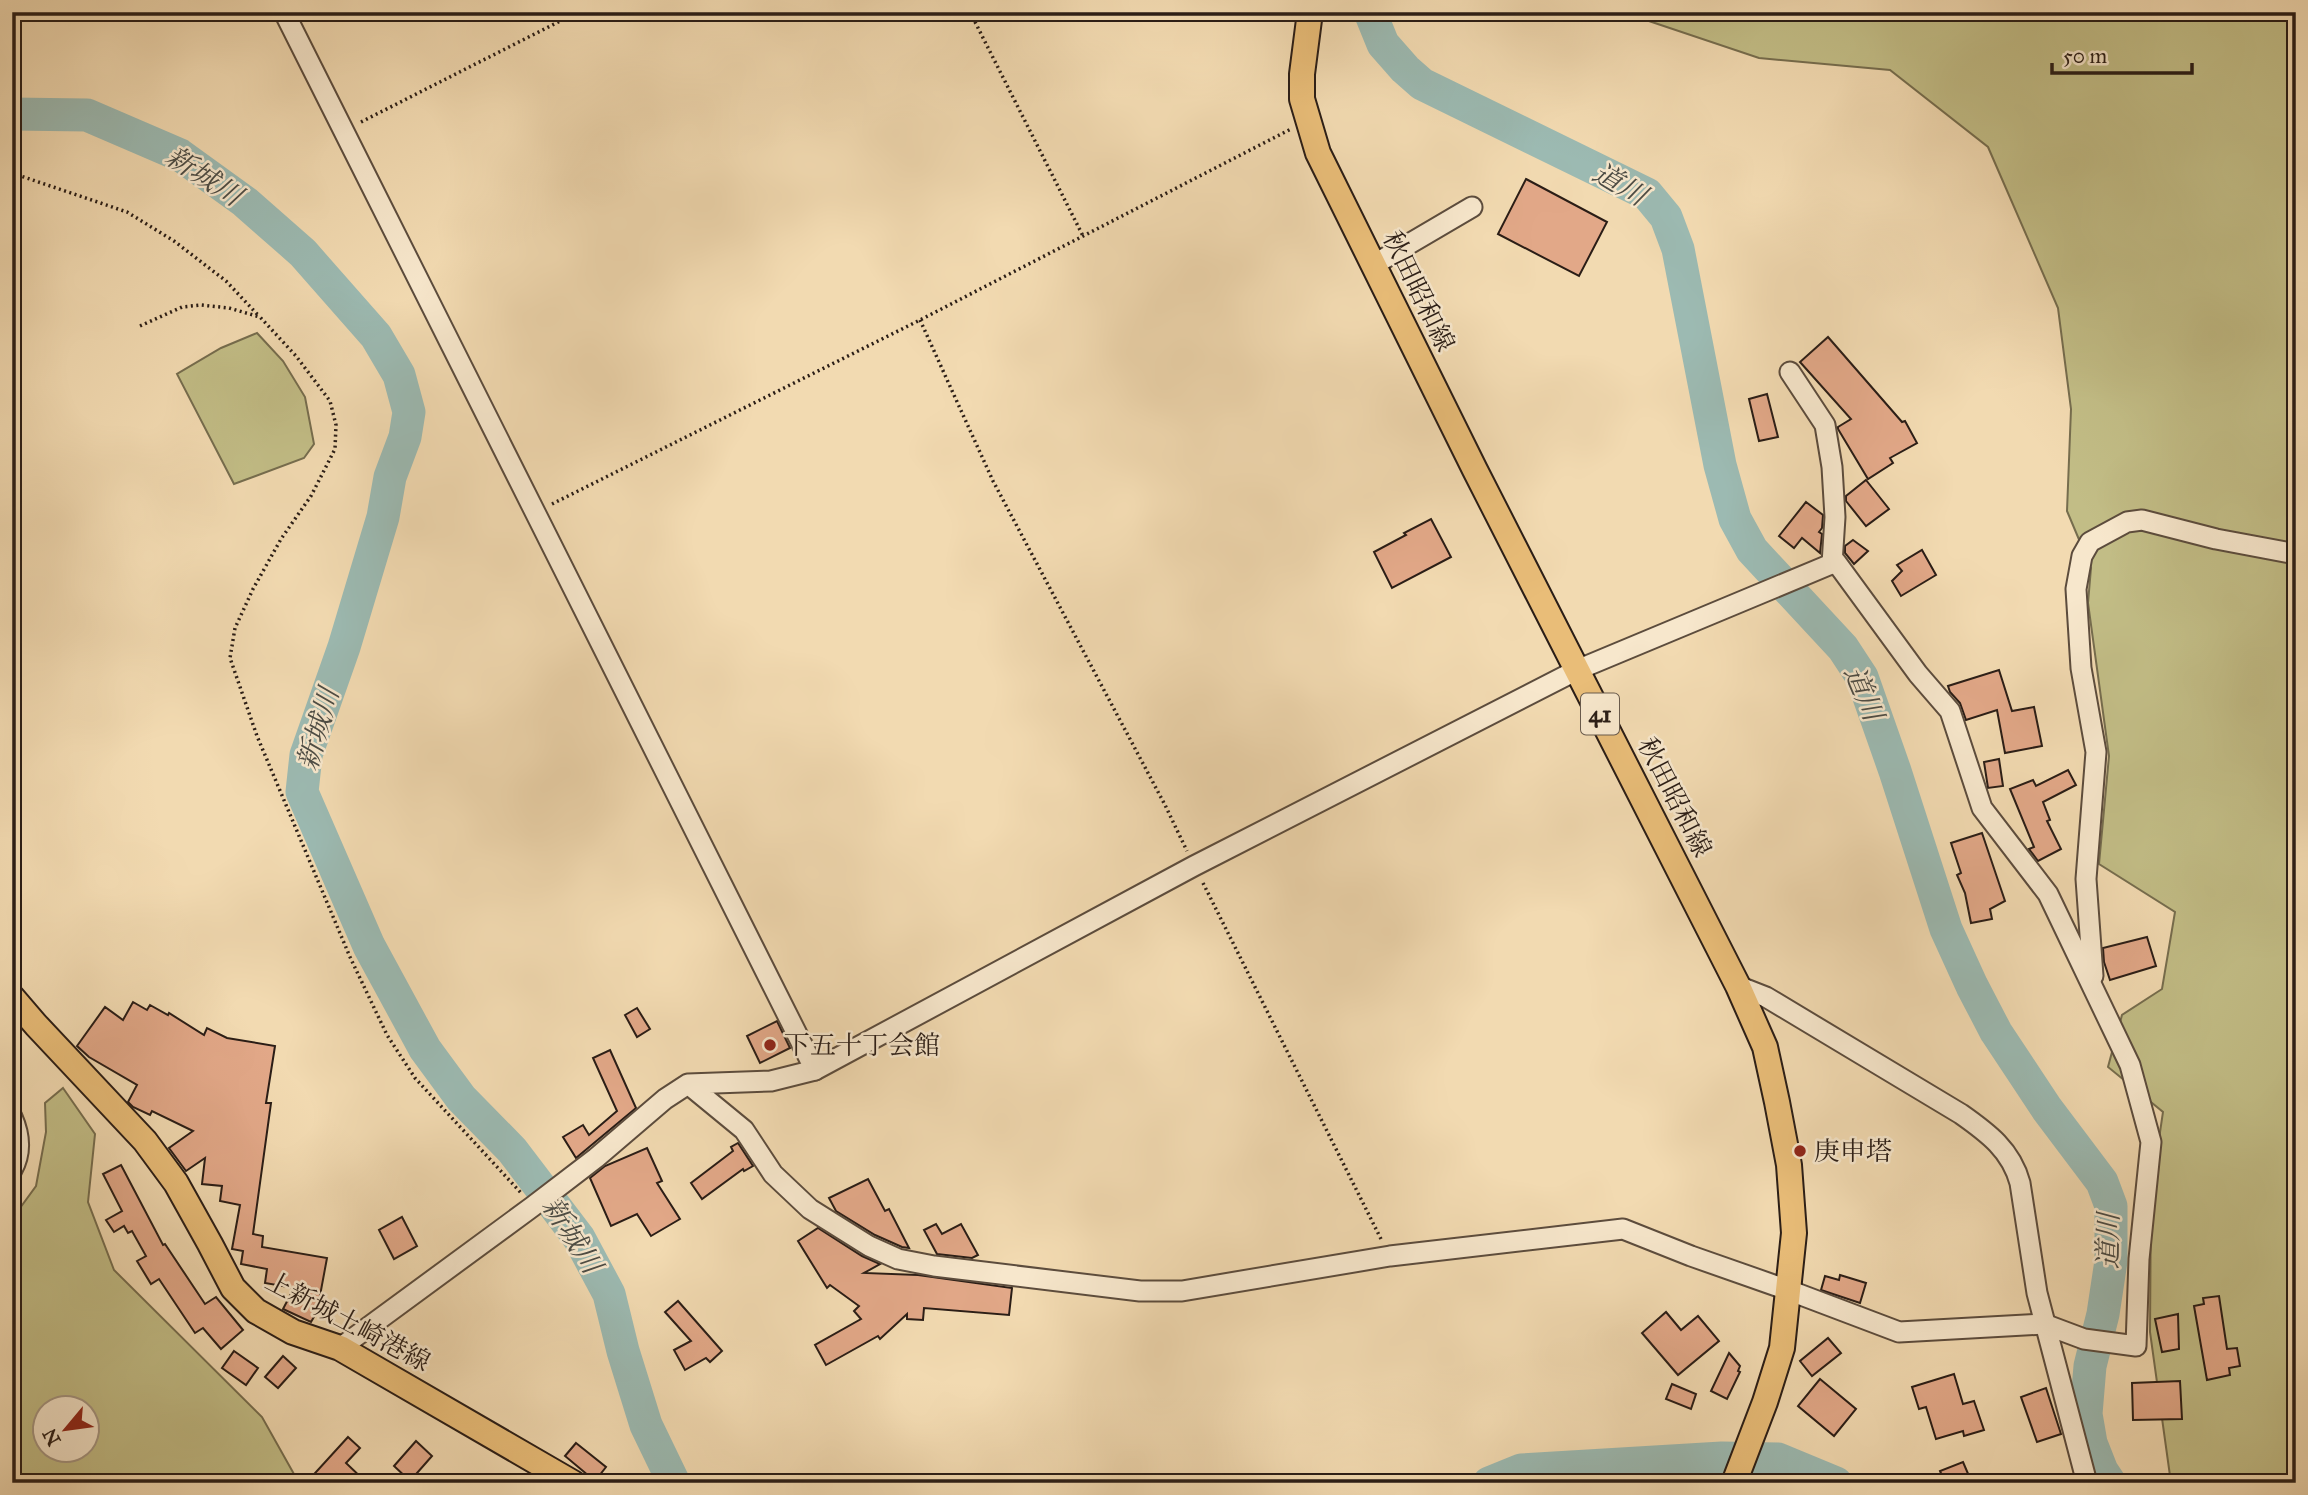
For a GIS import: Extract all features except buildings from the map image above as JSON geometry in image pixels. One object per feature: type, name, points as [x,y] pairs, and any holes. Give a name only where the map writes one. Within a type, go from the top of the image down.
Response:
[{"type":"main road","name":"秋田昭和線","points":[[1310,12],[1302,74],[1303,99],[1318,153],[1437,394],[1738,986],[1765,1047],[1788,1164],[1794,1233],[1782,1348],[1734,1483]]},
{"type":"main road","name":"上新城土崎港線","points":[[12,996],[145,1141],[176,1183],[233,1288],[256,1311],[293,1332],[340,1348],[573,1483]]},
{"type":"street","points":[[284,12],[815,1070]]},
{"type":"street","points":[[1375,264],[1472,207]]},
{"type":"street","points":[[1790,372],[1825,425],[1832,467],[1835,517],[1832,564]]},
{"type":"street","points":[[2094,987],[2086,878],[2096,752],[2081,668],[2076,589],[2081,556],[2090,542],[2127,522],[2142,520],[2217,539],[2296,554]]},
{"type":"street","points":[[340,1348],[596,1158],[664,1099],[688,1084],[771,1080],[815,1070],[1194,866],[1577,670],[1836,562],[1918,674],[1950,710],[1982,808],[2048,894],[2130,1065],[2151,1142],[2139,1259],[2136,1346],[2084,1339],[2044,1324],[1899,1332],[1623,1229],[1390,1256],[1182,1291],[1140,1291],[934,1266],[898,1259],[869,1246],[810,1209],[773,1174],[744,1130],[688,1084]]},
{"type":"street","points":[[1738,986],[1766,997],[1961,1114],[1987,1132],[2007,1152],[2020,1183],[2036,1293],[2087,1483]]},
{"type":"street","points":[[12,1117],[18,1130],[19,1149],[12,1170]]},
{"type":"path","points":[[343,131],[578,12]]},
{"type":"path","points":[[970,12],[1083,236]]},
{"type":"path","points":[[534,513],[920,320],[1308,121]]},
{"type":"path","points":[[12,173],[127,212],[174,241],[226,281],[296,356],[330,401],[336,425],[335,449],[311,496],[281,539],[253,589],[235,628],[230,659],[272,773],[350,957],[387,1035],[415,1078],[519,1189],[531,1207]]},
{"type":"path","points":[[140,326],[182,307],[201,305],[229,308],[260,317]]},
{"type":"path","points":[[920,320],[993,481],[1165,805],[1390,1256]]},
{"type":"shaded area","points":[[1622,12],[2296,12],[2296,1483],[2171,1483],[2150,1332],[2151,1193],[2163,1112],[2108,1067],[2122,1015],[2162,989],[2175,912],[2099,864],[2109,756],[2088,603],[2091,568],[2067,511],[2071,409],[2058,308],[1988,147],[1890,70],[1759,58]]},
{"type":"shaded area","points":[[257,333],[283,361],[305,397],[314,444],[304,458],[234,484],[177,374],[221,348]]},
{"type":"shaded area","points":[[63,1088],[95,1134],[88,1202],[114,1270],[262,1417],[299,1483],[12,1483],[12,1219],[36,1186],[46,1132],[45,1103]]},
{"type":"waterway","name":"道川","points":[[1370,12],[1383,44],[1422,84],[1647,194],[1666,217],[1678,249],[1720,465],[1735,519],[1752,550],[1843,648],[1862,677],[1946,929],[1972,986],[1996,1032],[2047,1109],[2102,1182],[2111,1206],[2111,1261],[2103,1314],[2090,1366],[2086,1414],[2091,1443],[2110,1483]]},
{"type":"waterway","name":"新城川","points":[[12,114],[87,115],[180,155],[245,202],[303,253],[376,336],[399,375],[409,412],[405,437],[390,477],[383,517],[344,647],[306,755],[302,792],[369,946],[425,1049],[461,1098],[512,1150],[579,1238],[609,1294],[646,1425],[674,1483]]},
{"type":"waterway","name":"新城川","points":[[1489,1483],[1521,1470],[1722,1458],[1778,1459],[1836,1483]]},
{"type":"place","name":"下五十丁会館","points":[[770,1045]]},
{"type":"place","name":"庚申塔","points":[[1800,1151]]}]
